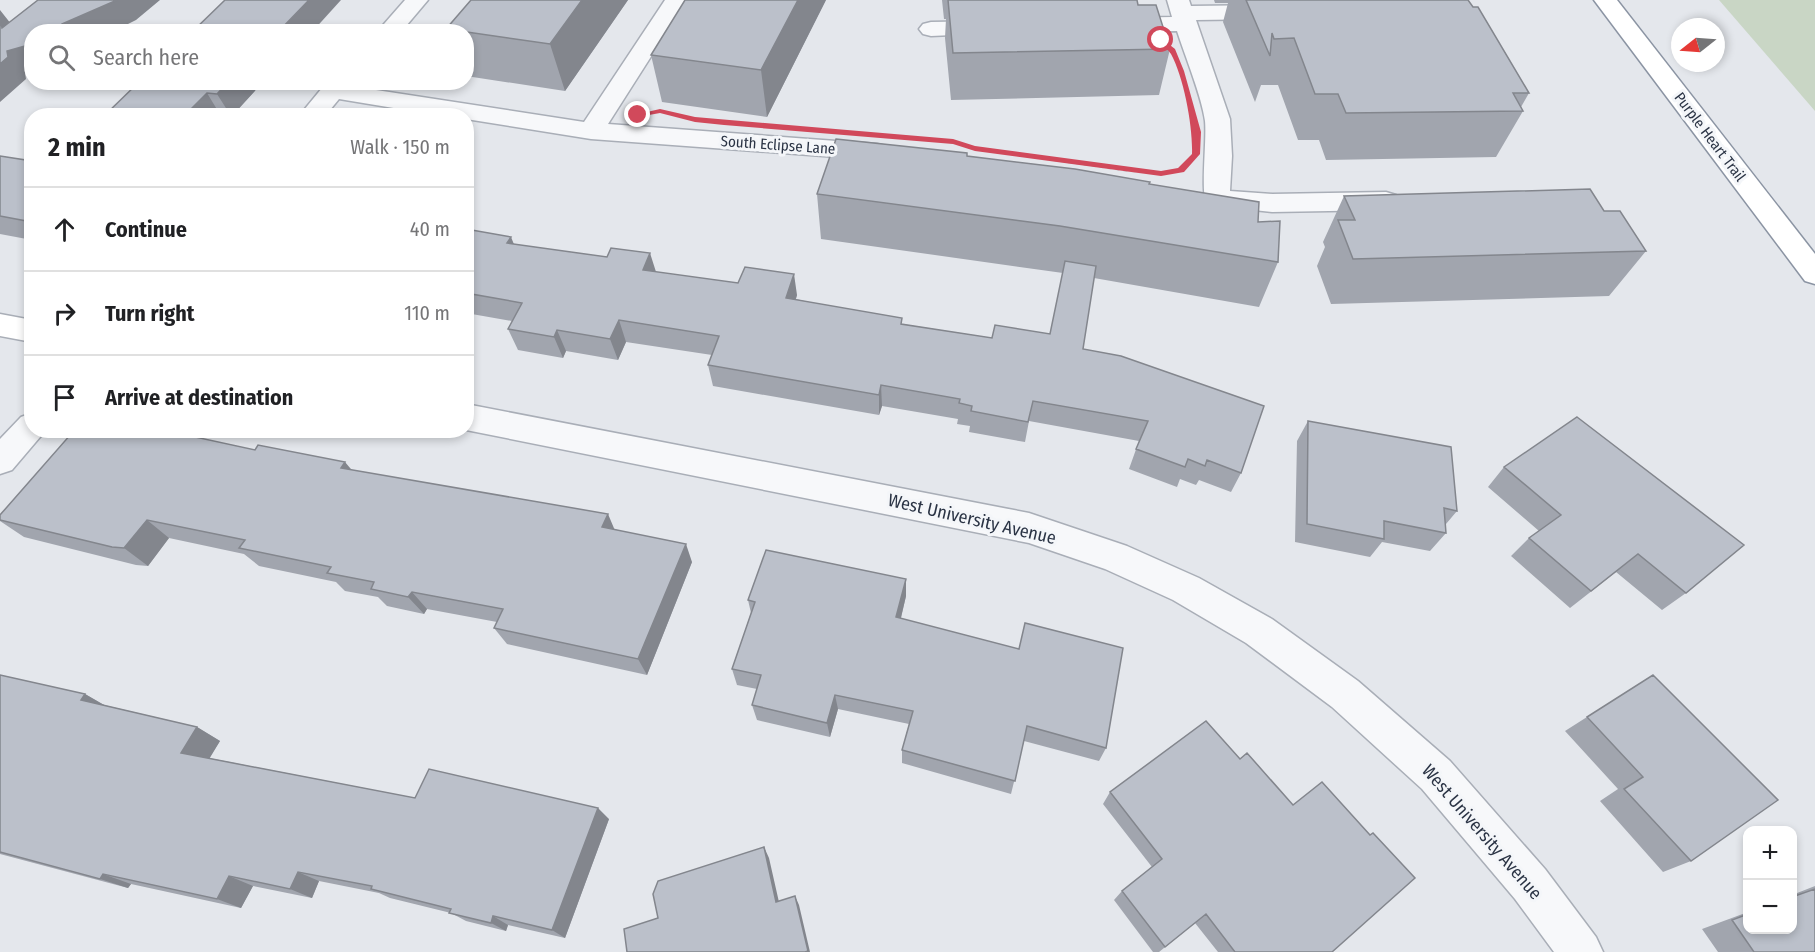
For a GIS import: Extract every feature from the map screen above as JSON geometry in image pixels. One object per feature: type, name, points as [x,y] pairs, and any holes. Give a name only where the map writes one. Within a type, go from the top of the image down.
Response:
[{"type":"main road","name":"Purple Heart Trail","points":[[1605,0],[1815,274]]},
{"type":"main road","points":[[0,325],[24,330]]},
{"type":"street","points":[[395,24],[417,0]]},
{"type":"street","points":[[591,131],[676,0]]},
{"type":"street","points":[[1183,12],[1217,119],[1219,156],[1204,198],[1272,203],[1415,200]]},
{"type":"street","points":[[1093,26],[1183,12],[1287,12]]},
{"type":"street","points":[[931,29],[1012,27]]},
{"type":"street","points":[[318,108],[335,90]]},
{"type":"street","name":"South Eclipse Lane","points":[[355,90],[459,108]]},
{"type":"street","name":"South Eclipse Lane","points":[[474,111],[591,131],[906,146]]},
{"type":"street","name":"West University Avenue","points":[[474,419],[1029,528],[1115,556],[1186,590],[1259,631],[1345,694],[1436,775],[1530,884],[1581,952]]},
{"type":"street","points":[[0,461],[24,435]]},
{"type":"path","points":[[906,146],[953,142],[975,148],[1161,173],[1181,171],[1189,162]]},
{"type":"green space","points":[[1719,0],[1815,0],[1815,111]]},
{"type":"building","points":[[38,0],[117,0],[62,24],[24,24],[24,46],[7,51],[8,57],[0,64],[0,19],[2,28]]},
{"type":"building","points":[[225,0],[309,0],[286,24],[200,24]]},
{"type":"building","points":[[471,0],[582,0],[550,44],[474,33],[474,24],[450,24]]},
{"type":"building","points":[[685,0],[798,0],[761,70],[651,55]]},
{"type":"building","points":[[948,0],[1137,0],[1138,5],[1156,5],[1170,49],[953,53]]},
{"type":"building","points":[[1246,0],[1468,0],[1473,7],[1478,7],[1529,93],[1513,93],[1523,111],[1346,113],[1338,94],[1315,94],[1294,38],[1274,39],[1272,33],[1270,56]]},
{"type":"building","points":[[131,90],[221,90],[217,94],[207,93],[192,108],[112,108]]},
{"type":"building","points":[[836,139],[967,153],[967,156],[1075,169],[1259,202],[1258,222],[1280,221],[1278,262],[1060,226],[817,194]]},
{"type":"building","points":[[0,156],[24,160],[24,220],[0,216]]},
{"type":"building","points":[[1590,189],[1604,211],[1620,211],[1646,251],[1353,259],[1338,220],[1355,220],[1344,196]]},
{"type":"building","points":[[474,230],[511,237],[507,243],[607,257],[611,248],[650,253],[643,270],[738,283],[745,267],[794,274],[786,298],[902,318],[901,324],[992,338],[995,325],[1050,334],[1065,261],[1096,266],[1083,349],[1121,356],[1264,406],[1241,473],[1207,460],[1205,466],[1188,459],[1185,467],[1136,449],[1148,421],[1033,401],[1028,422],[971,411],[972,406],[959,403],[960,399],[881,385],[879,395],[708,365],[719,336],[619,320],[610,339],[557,330],[554,337],[508,329],[522,303],[474,294]]},
{"type":"building","points":[[1577,417],[1744,545],[1686,593],[1638,554],[1591,591],[1529,538],[1561,515],[1504,467]]},
{"type":"building","points":[[1308,421],[1451,447],[1457,511],[1444,508],[1446,533],[1384,521],[1384,539],[1307,524]]},
{"type":"building","points":[[67,438],[200,438],[255,450],[258,445],[345,462],[341,468],[608,514],[602,527],[686,544],[638,659],[494,628],[503,609],[412,592],[408,597],[371,589],[374,582],[327,573],[331,567],[239,548],[245,540],[147,520],[124,548],[112,547],[0,520],[0,515]]},
{"type":"building","points":[[766,550],[906,579],[896,617],[1019,649],[1025,623],[1123,648],[1106,748],[1027,726],[1015,781],[902,750],[913,711],[835,695],[827,723],[752,705],[761,675],[732,669],[755,602],[748,600]]},
{"type":"building","points":[[0,675],[85,694],[81,700],[197,727],[181,753],[415,798],[429,769],[598,808],[552,930],[493,916],[491,923],[449,913],[451,909],[371,889],[372,886],[298,872],[290,889],[229,876],[217,899],[103,874],[100,879],[0,852]]},
{"type":"building","points":[[1653,675],[1778,800],[1691,861],[1624,789],[1643,777],[1587,717]]},
{"type":"building","points":[[1206,721],[1240,759],[1247,753],[1293,805],[1322,782],[1370,835],[1373,833],[1415,878],[1332,952],[1235,952],[1206,914],[1165,947],[1122,891],[1162,859],[1110,792]]},
{"type":"building","points":[[764,847],[776,902],[795,896],[808,951],[627,952],[624,929],[658,918],[653,894],[658,881]]},
{"type":"building","points":[[1815,889],[1815,952],[1754,952],[1732,920],[1743,916],[1743,934],[1797,934],[1797,895]]},
{"type":"route","points":[[638,115],[660,111],[695,120],[953,142],[975,148],[1125,170],[1161,173],[1181,171],[1196,154],[1197,132],[1181,71],[1173,51],[1161,40]]}]
